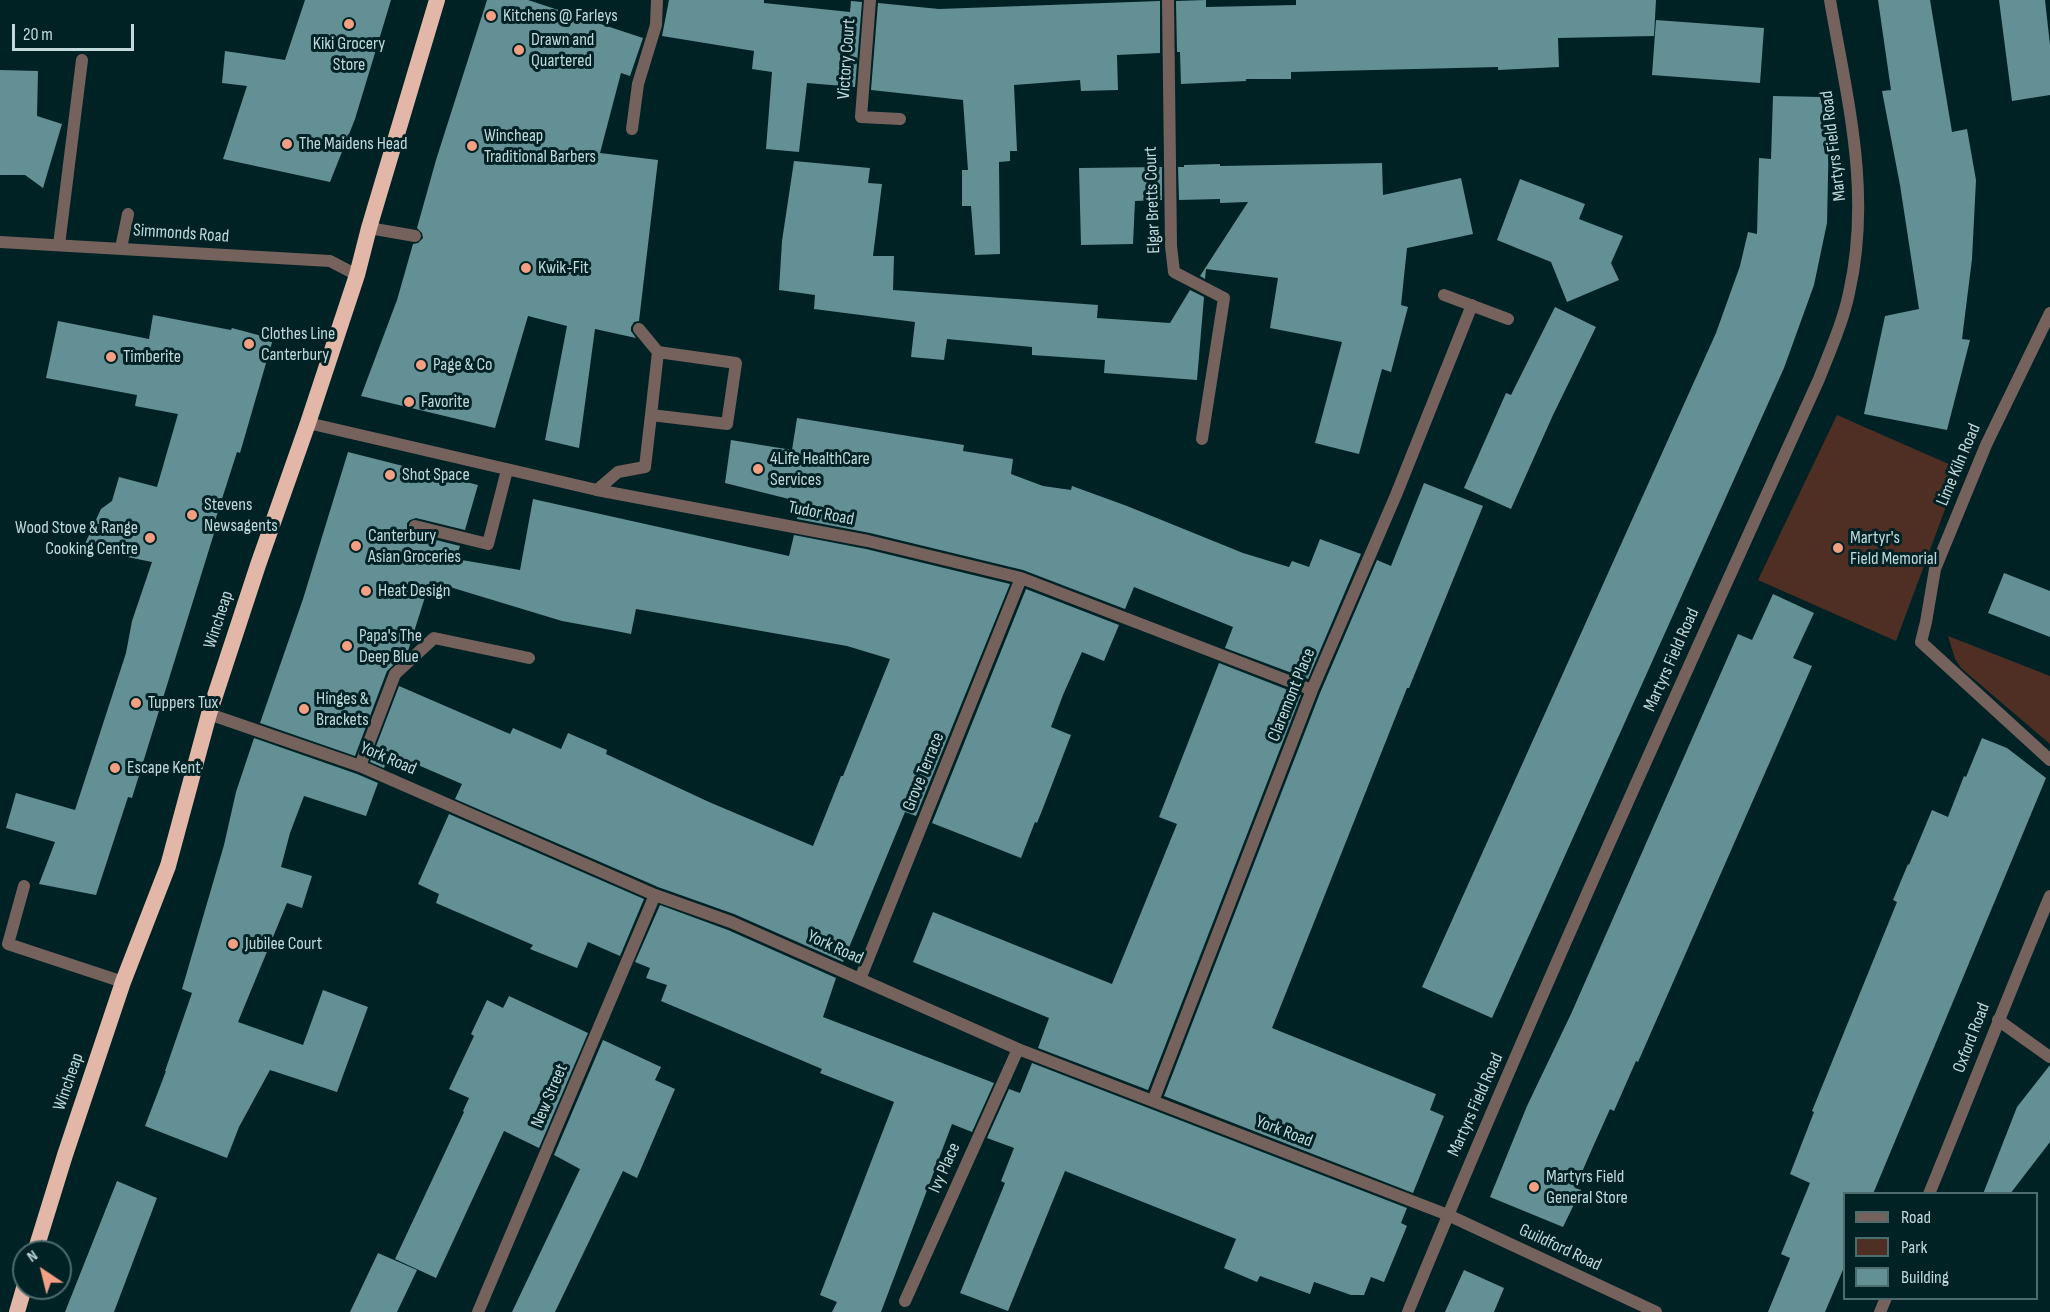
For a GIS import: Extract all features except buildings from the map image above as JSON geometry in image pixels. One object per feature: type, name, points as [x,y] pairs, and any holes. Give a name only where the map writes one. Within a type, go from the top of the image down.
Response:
[{"type":"highway","name":"Wincheap","points":[[39,1240],[123,982],[168,866],[209,714],[357,275],[438,0]]},
{"type":"street","points":[[632,129],[638,84],[656,25],[657,0]]},
{"type":"street","name":"Victory Court","points":[[870,0],[861,117],[900,119]]},
{"type":"street","name":"Elgar Bretts Court","points":[[1168,0],[1171,234],[1174,272],[1224,298],[1202,439]]},
{"type":"street","name":"Martyrs Field Road","points":[[1408,1312],[1647,758],[1836,338],[1849,294],[1857,248],[1859,206],[1858,165],[1830,0]]},
{"type":"street","points":[[59,245],[82,60]]},
{"type":"street","points":[[121,248],[128,214]]},
{"type":"street","points":[[369,228],[415,236]]},
{"type":"street","name":"Simmonds Road","points":[[0,242],[330,261],[357,275]]},
{"type":"street","points":[[1444,295],[1508,319]]},
{"type":"street","name":"Claremont Place","points":[[1153,1101],[1312,690],[1396,495],[1472,305]]},
{"type":"street","name":"Lime Kiln Road","points":[[2050,313],[1986,445],[1935,569],[1921,642],[2050,760]]},
{"type":"street","points":[[639,329],[658,352],[736,363],[727,424],[651,416]]},
{"type":"street","points":[[597,490],[618,472],[645,467],[658,352]]},
{"type":"street","name":"Tudor Road","points":[[308,423],[597,490],[868,541],[1021,578],[1312,690]]},
{"type":"street","points":[[415,526],[488,544],[507,470]]},
{"type":"street","name":"Grove Terrace","points":[[860,979],[1021,578]]},
{"type":"street","points":[[360,766],[395,674],[434,638],[530,658]]},
{"type":"street","name":"York Road","points":[[209,714],[360,766],[655,895],[731,922],[1018,1049],[1448,1215]]},
{"type":"street","points":[[24,886],[8,944],[123,982]]},
{"type":"street","name":"New Street","points":[[478,1312],[655,895]]},
{"type":"street","name":"Oxford Road","points":[[1930,1192],[2050,896]]},
{"type":"street","points":[[1998,1020],[2050,1057]]},
{"type":"street","name":"Ivy Place","points":[[905,1302],[1018,1049]]},
{"type":"street","name":"Guildford Road","points":[[1448,1215],[1656,1312]]},
{"type":"green space","points":[[1837,415],[1960,469],[1896,641],[1758,580]]},
{"type":"green space","points":[[1948,636],[2050,676],[2050,744],[1961,668],[1955,659]]},
{"type":"place","name":"Kitchens @ Farleys","points":[[491,16]]},
{"type":"place","name":"Kiki Grocery Store","points":[[349,24]]},
{"type":"place","name":"Drawn and Quartered","points":[[519,50]]},
{"type":"place","name":"The Maidens Head","points":[[287,144]]},
{"type":"place","name":"Wincheap Traditional Barbers","points":[[472,146]]},
{"type":"place","name":"Kwik-Fit","points":[[526,268]]},
{"type":"place","name":"Clothes Line Canterbury","points":[[249,344]]},
{"type":"place","name":"Timberite","points":[[111,357]]},
{"type":"place","name":"Page & Co","points":[[421,365]]},
{"type":"place","name":"Favorite","points":[[409,402]]},
{"type":"place","name":"4Life HealthCare Services","points":[[758,469]]},
{"type":"place","name":"Shot Space","points":[[390,475]]},
{"type":"place","name":"Stevens Newsagents","points":[[192,515]]},
{"type":"place","name":"Wood Stove & Range Cooking Centre","points":[[150,538]]},
{"type":"place","name":"Canterbury Asian Groceries","points":[[356,546]]},
{"type":"place","name":"Martyr's Field Memorial","points":[[1838,548]]},
{"type":"place","name":"Heat Design","points":[[366,591]]},
{"type":"place","name":"Papa's The Deep Blue","points":[[347,646]]},
{"type":"place","name":"Tuppers Tux","points":[[136,703]]},
{"type":"place","name":"Hinges & Brackets","points":[[304,709]]},
{"type":"place","name":"Escape Kent","points":[[115,768]]},
{"type":"place","name":"Jubilee Court","points":[[233,944]]},
{"type":"place","name":"Martyrs Field General Store","points":[[1534,1187]]}]
